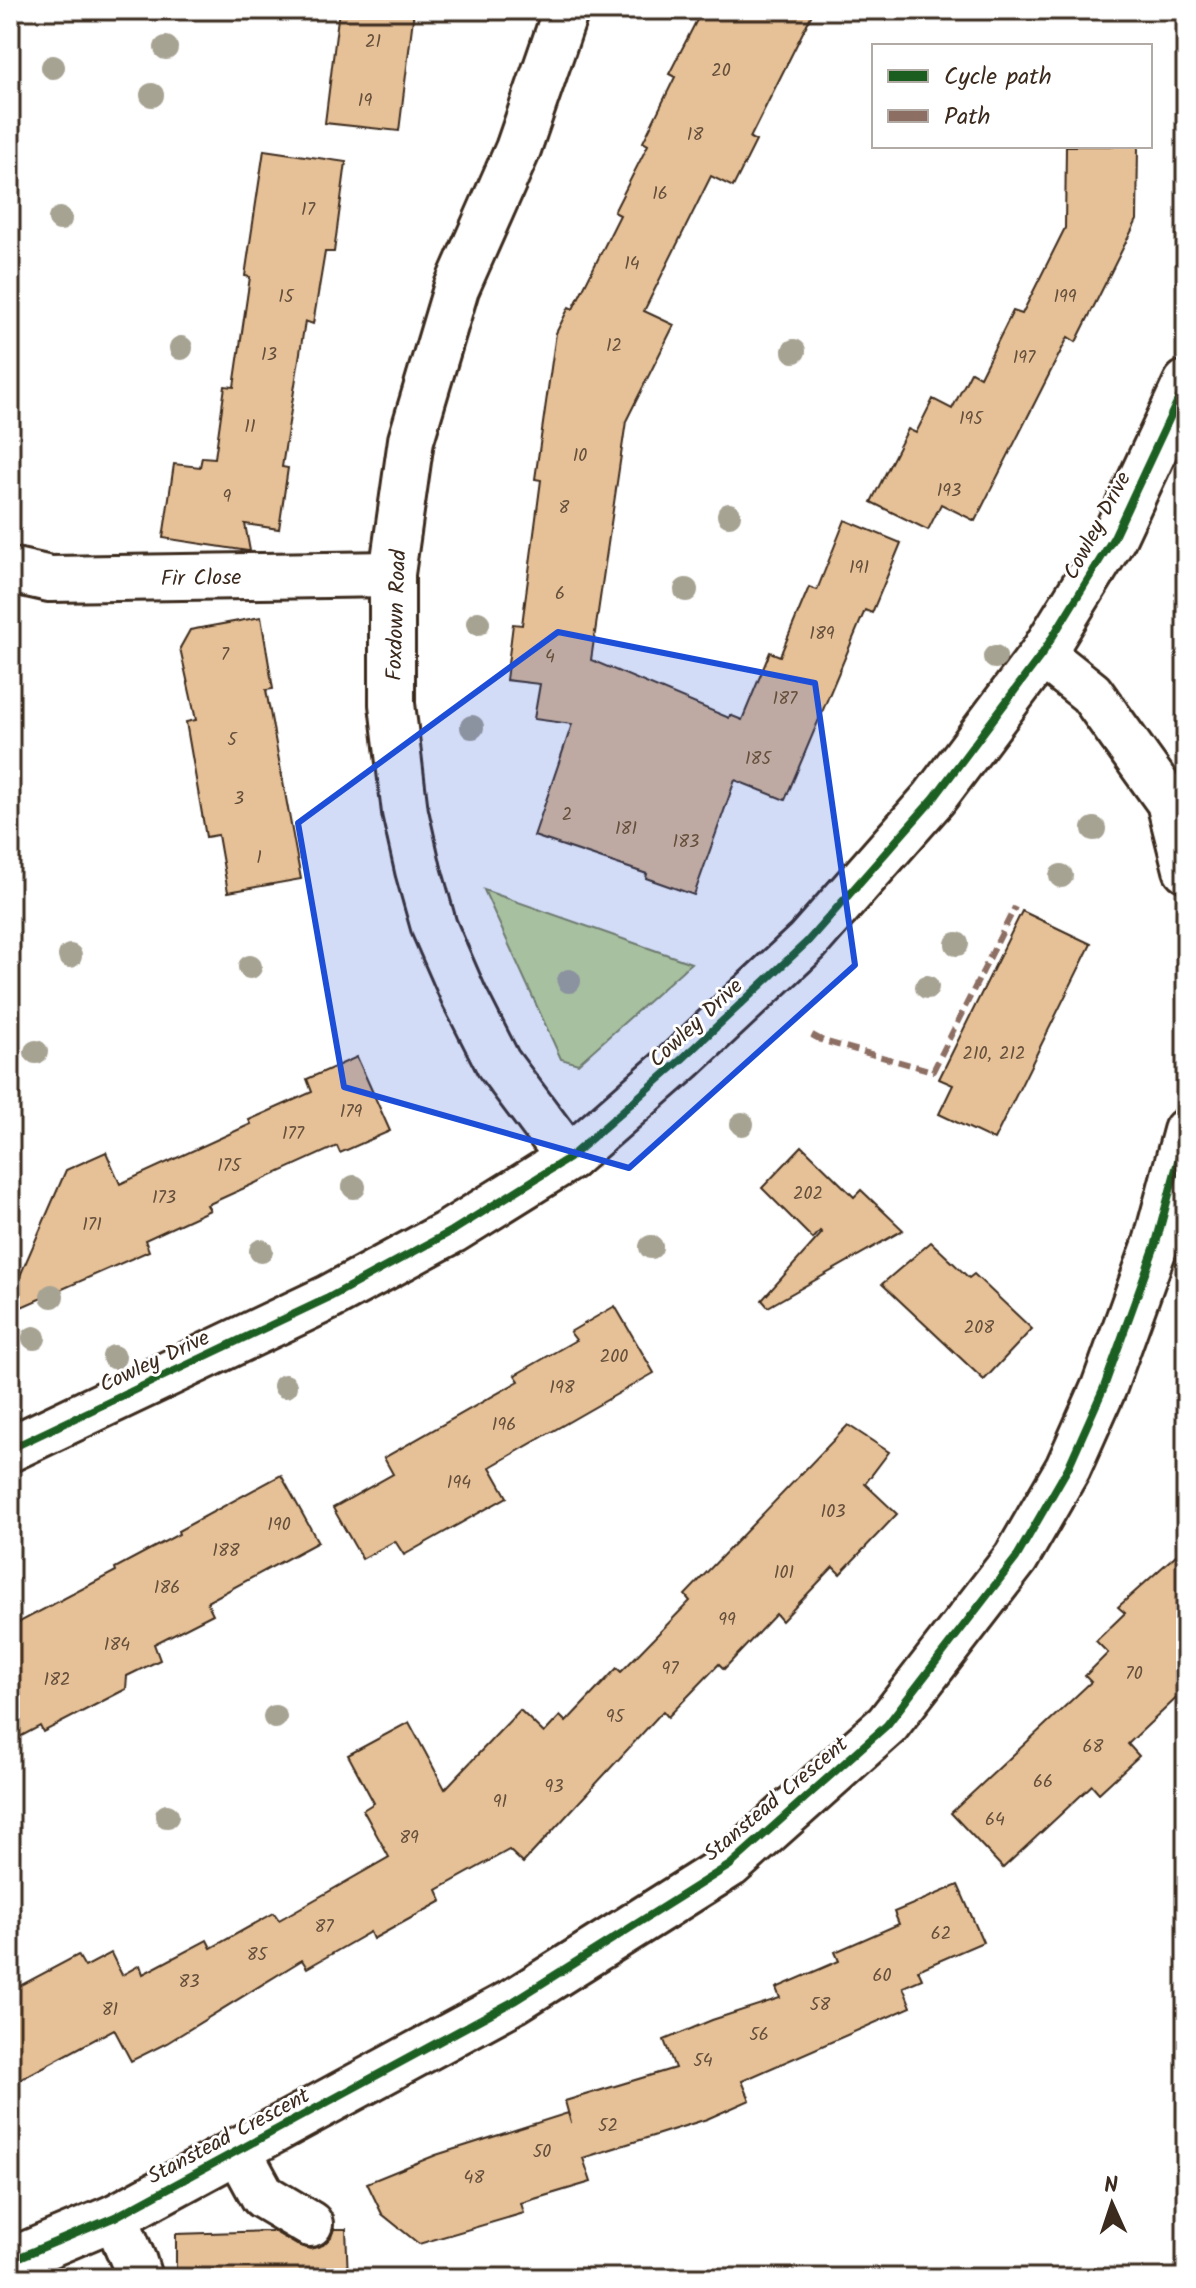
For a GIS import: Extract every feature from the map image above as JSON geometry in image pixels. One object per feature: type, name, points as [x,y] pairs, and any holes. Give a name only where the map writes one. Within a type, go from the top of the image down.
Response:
[{"type":"street","name":"Foxdown Road","points":[[566,10],[518,149],[456,289],[411,440],[392,574],[392,704],[415,856],[434,927],[498,1063],[569,1158]]},
{"type":"street","name":"Cowley Drive","points":[[10,1449],[330,1297],[452,1231],[569,1158],[682,1059],[807,942],[934,798],[1042,654],[1114,537],[1186,383]]},
{"type":"street","name":"Fir Close","points":[[10,570],[50,579],[392,574]]},
{"type":"street","points":[[1042,654],[1091,693],[1169,802],[1186,869]]},
{"type":"street","name":"Stanstead Crescent","points":[[10,2261],[115,2217],[514,2001],[730,1865],[887,1725],[1016,1558],[1068,1468],[1104,1387],[1156,1243],[1186,1131]]},
{"type":"street","points":[[238,2150],[263,2196],[310,2224]]},
{"type":"street","points":[[115,2217],[139,2278]]},
{"type":"highlighted area","points":[[558,632],[815,683],[855,965],[629,1168],[344,1087],[298,823]]},
{"type":"green space","points":[[484,890],[691,963],[578,1064],[561,1059]]},
{"type":"building","points":[[339,10],[414,10],[399,131],[325,123]]},
{"type":"building","points":[[702,10],[814,10],[750,138],[756,141],[733,187],[711,176],[644,311],[674,325],[626,421],[591,660],[729,718],[730,715],[742,720],[770,652],[780,656],[809,587],[817,590],[845,520],[901,543],[872,613],[865,610],[785,800],[735,780],[694,895],[646,878],[647,874],[534,836],[572,724],[534,719],[540,684],[506,680],[513,624],[522,625],[541,480],[535,479],[556,333],[569,307],[573,309],[620,215],[614,212],[648,145],[643,142],[675,77],[669,74]]},
{"type":"building","points":[[1066,148],[1138,148],[1137,220],[1076,342],[1068,337],[975,521],[941,504],[928,530],[871,502],[908,429],[916,433],[933,399],[952,409],[971,372],[980,377],[1013,311],[1022,314],[1065,228]]},
{"type":"building","points":[[264,150],[346,162],[334,252],[325,252],[313,324],[305,321],[282,467],[288,468],[279,529],[245,524],[248,551],[163,538],[174,464],[200,467],[202,457],[215,458],[225,386],[234,387],[250,277],[245,276]]},
{"type":"building","points":[[261,617],[273,689],[266,690],[301,879],[228,892],[218,835],[206,837],[186,722],[196,720],[180,648],[190,630]]},
{"type":"building","points":[[1022,911],[1091,944],[994,1140],[939,1114],[953,1085],[939,1079]]},
{"type":"building","points":[[357,1057],[390,1131],[340,1153],[337,1146],[207,1205],[210,1210],[145,1240],[149,1251],[10,1312],[10,1299],[66,1170],[106,1152],[120,1184],[251,1124],[249,1120],[312,1092],[307,1079]]},
{"type":"building","points":[[802,1146],[854,1197],[861,1190],[903,1230],[768,1307],[762,1300],[822,1233],[820,1231],[813,1239],[762,1188]]},
{"type":"building","points":[[931,1242],[969,1278],[974,1274],[1032,1329],[984,1380],[882,1284]]},
{"type":"building","points":[[615,1306],[654,1373],[490,1467],[507,1497],[404,1555],[395,1541],[362,1559],[333,1508],[393,1474],[384,1458],[519,1381],[515,1375],[576,1340],[570,1332]]},
{"type":"building","points":[[848,1425],[889,1452],[865,1484],[897,1514],[840,1574],[833,1567],[782,1621],[776,1614],[724,1669],[719,1664],[668,1717],[663,1711],[523,1863],[509,1850],[437,1890],[442,1901],[373,1939],[370,1932],[307,1968],[302,1960],[167,2043],[131,2061],[114,2029],[10,2085],[10,1991],[78,1955],[85,1967],[111,1953],[122,1975],[140,1965],[143,1974],[207,1940],[211,1948],[274,1913],[279,1920],[389,1857],[363,1810],[374,1803],[348,1755],[409,1722],[445,1789],[520,1710],[544,1733],[560,1716],[566,1722],[617,1668],[621,1672],[690,1601],[685,1595]]},
{"type":"building","points":[[281,1475],[318,1542],[207,1602],[213,1614],[154,1644],[160,1660],[127,1676],[126,1689],[43,1732],[40,1726],[10,1742],[10,1627],[116,1571],[115,1568],[179,1534],[178,1531]]},
{"type":"building","points":[[1186,1546],[1186,1689],[1128,1744],[1139,1756],[1099,1793],[1092,1785],[1003,1868],[951,1813],[1091,1682],[1085,1676],[1108,1653],[1096,1641],[1125,1613],[1118,1607]]},
{"type":"building","points":[[958,1885],[983,1942],[918,1970],[922,1979],[903,1987],[911,2007],[742,2081],[750,2100],[707,2119],[583,2158],[591,2182],[521,2203],[524,2213],[419,2244],[382,2214],[367,2183],[436,2155],[568,2113],[571,2123],[565,2101],[675,2068],[664,2040],[712,2020],[780,1998],[776,1988],[839,1961],[835,1952],[899,1924],[894,1912]]},
{"type":"building","points":[[334,2229],[346,2229],[348,2278],[176,2278],[176,2234],[273,2231],[310,2249],[323,2245]]},
{"type":"marked path","points":[[812,1035],[823,1041],[933,1071],[1015,907]]},
{"type":"cycle path","points":[[10,1449],[330,1297],[452,1231],[569,1158],[682,1059],[807,942],[934,798],[1042,654],[1114,537],[1186,383]]},
{"type":"cycle path","points":[[10,2261],[115,2217],[514,2001],[730,1865],[887,1725],[1016,1558],[1068,1468],[1104,1387],[1156,1243],[1186,1131]]}]
